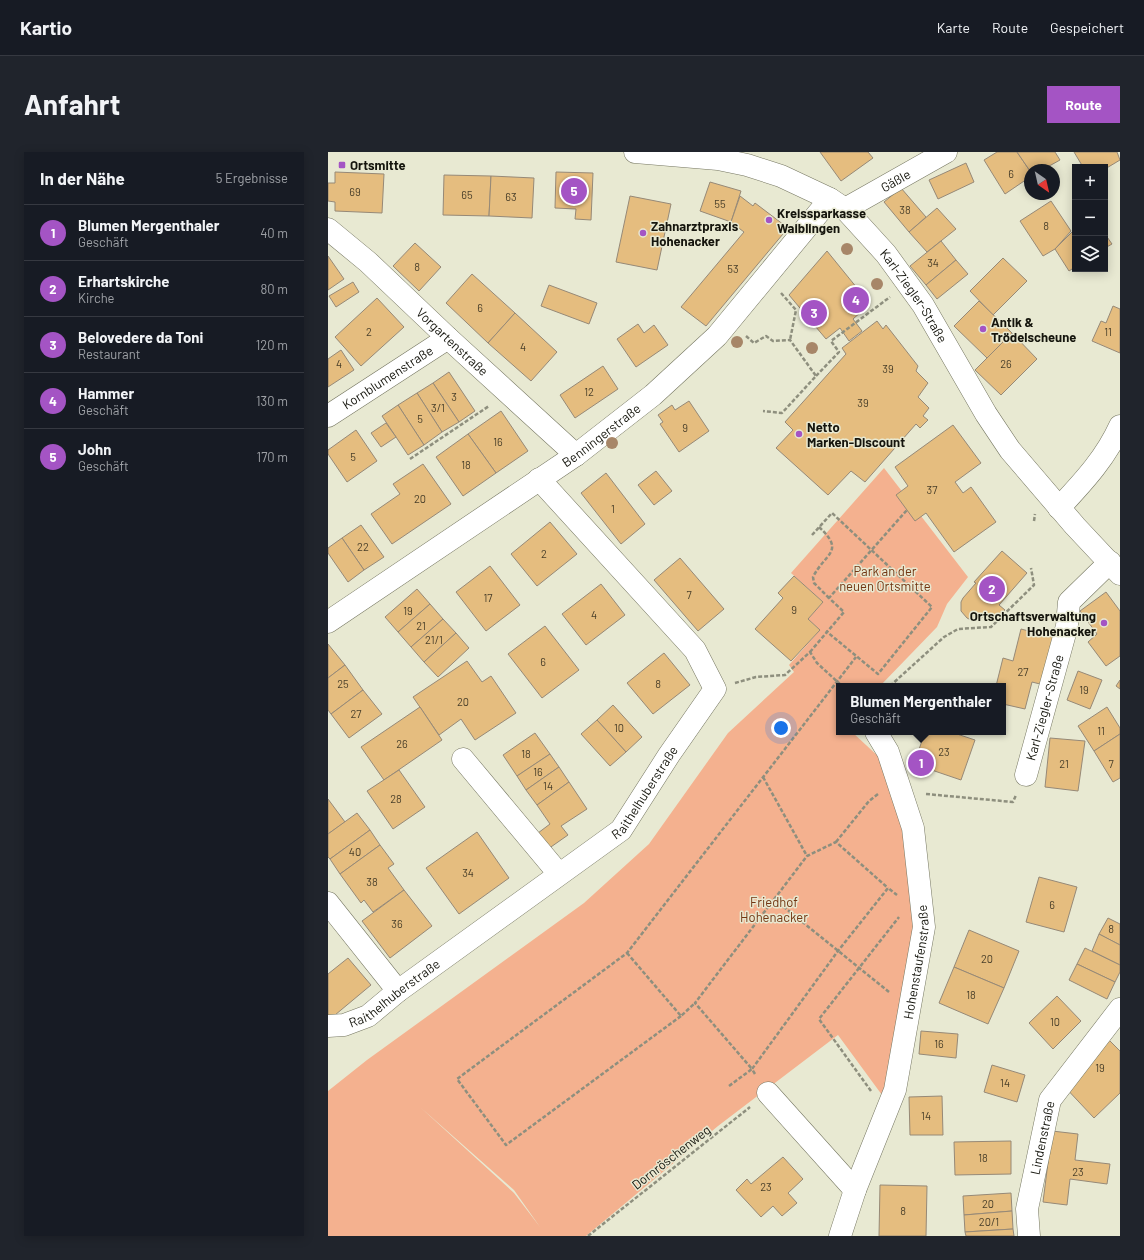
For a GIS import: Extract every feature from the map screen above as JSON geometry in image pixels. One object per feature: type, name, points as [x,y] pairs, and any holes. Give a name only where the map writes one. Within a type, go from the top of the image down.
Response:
[{"type":"street","name":"Karl-Ziegler-Straße","points":[[635,152],[718,159],[748,158],[838,204],[886,254],[923,304],[986,414],[1010,450],[1059,508],[1115,568],[1069,602],[1067,626],[1026,775]]},
{"type":"street","name":"Gäßle","points":[[838,204],[946,152]]},
{"type":"street","name":"Benningerstraße","points":[[328,622],[576,455],[653,395],[717,336],[730,320],[838,204]]},
{"type":"street","name":"Vorgartenstraße","points":[[328,229],[368,262],[508,394],[576,455]]},
{"type":"street","name":"Kornblumenstraße","points":[[328,416],[448,338]]},
{"type":"street","points":[[1059,508],[1091,473],[1120,426]]},
{"type":"street","points":[[539,480],[695,650],[715,689]]},
{"type":"street","name":"Raithelhuberstraße","points":[[328,1026],[344,1025],[368,1016],[398,991],[621,830],[669,755],[715,689]]},
{"type":"street","name":"Hohenstaufenstraße","points":[[840,1236],[855,1190],[895,1090],[924,927],[913,828],[888,752],[878,735]]},
{"type":"street","points":[[463,758],[559,874]]},
{"type":"street","points":[[328,903],[398,991]]},
{"type":"street","name":"Lindenstraße","points":[[1028,1236],[1027,1209],[1050,1100],[1119,1014]]},
{"type":"street","points":[[768,1093],[855,1190]]},
{"type":"path","points":[[763,411],[782,413],[839,352],[831,341],[908,284]]},
{"type":"path","points":[[796,310],[790,340],[816,376]]},
{"type":"path","points":[[730,320],[754,343],[766,336],[773,341],[790,340]]},
{"type":"path","points":[[410,459],[508,394]]},
{"type":"path","points":[[828,598],[907,510]]},
{"type":"path","points":[[812,535],[832,513],[932,607],[878,674],[826,631]]},
{"type":"path","points":[[715,689],[756,677],[785,675],[810,652],[826,631],[844,612],[828,598],[814,582],[813,577],[820,564],[833,549],[831,538],[819,527]]},
{"type":"path","points":[[893,683],[944,638],[958,630],[991,627],[1034,585],[1032,568]]},
{"type":"path","points":[[810,652],[817,663],[837,681]]},
{"type":"path","points":[[856,657],[627,953],[457,1079],[506,1145],[696,1004],[808,856],[836,842],[869,801],[900,785],[1013,802]]},
{"type":"path","points":[[763,777],[808,856]]},
{"type":"path","points":[[836,842],[900,897]]},
{"type":"path","points":[[730,1086],[752,1069],[838,952],[888,888]]},
{"type":"path","points":[[774,899],[859,969],[910,1008]]},
{"type":"path","points":[[886,1112],[819,1019],[898,920],[901,914]]},
{"type":"path","points":[[627,953],[681,1016]]},
{"type":"path","points":[[696,1004],[752,1069],[768,1093]]},
{"type":"path","name":"Dornröschenweg","points":[[588,1236],[768,1093]]},
{"type":"green space","name":"Friedhof Hohenacker","points":[[884,468],[968,577],[947,604],[937,627],[883,683],[836,683],[836,735],[855,735],[880,758],[900,805],[917,929],[893,1076],[882,1095],[838,1035],[718,1126],[586,1236],[328,1236],[328,1091],[367,1060],[584,903],[649,844],[728,733],[794,672],[789,665],[820,630],[808,619],[823,602],[791,573]],"holes":[[[420,1107],[514,1190],[540,1227],[514,1193]]]},
{"type":"building","points":[[820,152],[868,152],[873,158],[841,181]]},
{"type":"building","points":[[997,152],[1017,152],[1025,164],[1024,164],[1024,181],[1005,194],[984,160]]},
{"type":"building","points":[[1017,152],[1055,152],[1060,160],[1053,164],[1025,164]]},
{"type":"building","points":[[1074,152],[1117,152],[1120,160],[1108,167],[1108,164],[1081,164]]},
{"type":"building","points":[[966,163],[974,182],[938,199],[929,180]]},
{"type":"building","points":[[335,172],[384,174],[382,213],[335,211],[335,202],[328,201],[328,183],[335,183]]},
{"type":"building","points":[[556,172],[593,173],[591,220],[575,219],[576,209],[555,208]]},
{"type":"building","points":[[444,175],[491,176],[489,216],[443,215]]},
{"type":"building","points":[[491,176],[534,178],[532,218],[489,216]]},
{"type":"building","points":[[710,182],[741,191],[731,222],[700,211]]},
{"type":"building","points":[[901,188],[926,217],[909,232],[884,202]]},
{"type":"building","name":"Zahnarztpraxis Hohenacker","points":[[630,196],[671,204],[657,270],[616,262]]},
{"type":"building","points":[[740,196],[753,206],[755,203],[788,228],[706,326],[681,307],[744,232],[731,222]]},
{"type":"building","points":[[1051,201],[1071,231],[1055,249],[1043,256],[1020,221]]},
{"type":"building","points":[[937,208],[956,229],[927,252],[909,232]]},
{"type":"building","points":[[1072,232],[1072,269],[1069,271],[1055,249]]},
{"type":"building","points":[[1108,238],[1112,244],[1108,246]]},
{"type":"building","points":[[941,241],[956,260],[926,285],[910,266]]},
{"type":"building","points":[[415,243],[441,267],[419,291],[393,266]]},
{"type":"building","points":[[827,251],[870,304],[853,319],[862,331],[849,341],[840,328],[826,339],[789,295]]},
{"type":"building","points":[[328,256],[344,279],[328,290]]},
{"type":"building","points":[[1003,258],[1027,281],[993,315],[970,291]]},
{"type":"building","points":[[956,260],[968,274],[937,299],[926,285]]},
{"type":"building","points":[[472,274],[515,313],[488,343],[446,303]]},
{"type":"building","points":[[353,282],[359,292],[336,307],[329,296]]},
{"type":"building","points":[[549,285],[597,303],[589,324],[541,306]]},
{"type":"building","points":[[377,298],[404,327],[361,366],[335,337]]},
{"type":"building","name":"Antik & Trödelscheune","points":[[979,301],[1012,333],[987,358],[954,326]]},
{"type":"building","points":[[1113,306],[1120,309],[1120,353],[1092,341],[1101,321],[1106,323]]},
{"type":"building","points":[[515,313],[557,352],[531,381],[488,343]]},
{"type":"building","points":[[877,321],[883,329],[886,325],[918,366],[916,371],[928,383],[918,397],[929,408],[923,416],[928,420],[920,428],[916,424],[865,482],[851,471],[828,495],[776,448],[793,430],[785,422],[846,354],[842,348]]},
{"type":"building","points":[[638,324],[644,333],[654,325],[668,345],[636,367],[617,339]]},
{"type":"building","points":[[1012,333],[1037,359],[1001,395],[975,370]]},
{"type":"building","points":[[341,350],[354,370],[328,387],[328,359]]},
{"type":"building","points":[[603,366],[618,389],[575,418],[560,395]]},
{"type":"building","points":[[449,372],[475,411],[459,422],[433,383]]},
{"type":"building","points":[[433,383],[459,422],[442,432],[417,393]]},
{"type":"building","points":[[417,393],[442,432],[424,445],[398,405]]},
{"type":"building","points":[[689,401],[709,431],[679,452],[660,424],[663,422],[658,415],[672,405],[675,410]]},
{"type":"building","points":[[398,405],[424,445],[408,455],[382,416]]},
{"type":"building","points":[[501,411],[528,451],[496,473],[468,434]]},
{"type":"building","points":[[386,423],[396,437],[381,447],[371,433]]},
{"type":"building","points":[[953,425],[981,463],[955,482],[963,493],[971,487],[996,522],[954,552],[926,513],[915,521],[896,495],[908,486],[895,467]]},
{"type":"building","points":[[356,430],[377,461],[347,482],[328,454],[328,450]]},
{"type":"building","points":[[468,434],[496,473],[463,496],[436,457]]},
{"type":"building","points":[[423,464],[451,504],[392,544],[371,514],[400,494],[393,484]]},
{"type":"building","points":[[656,471],[672,491],[654,505],[638,485]]},
{"type":"building","points":[[606,473],[645,524],[621,544],[581,493]]},
{"type":"building","points":[[550,522],[577,554],[537,586],[511,554]]},
{"type":"building","points":[[361,525],[384,557],[364,570],[342,538]]},
{"type":"building","points":[[342,538],[364,570],[348,582],[328,553],[328,548]]},
{"type":"building","points":[[1002,551],[1027,573],[999,605],[1005,610],[995,620],[987,614],[980,619],[971,620],[961,611],[961,602],[976,583],[974,582]]},
{"type":"building","points":[[680,558],[724,609],[698,631],[654,580]]},
{"type":"building","points":[[490,566],[520,605],[486,631],[456,592]]},
{"type":"building","points":[[794,576],[823,602],[808,619],[820,630],[791,661],[755,629],[783,598],[778,593]]},
{"type":"building","points":[[601,584],[625,615],[586,645],[562,614]]},
{"type":"building","points":[[417,589],[430,604],[398,632],[385,617]]},
{"type":"building","name":"Ortschaftsverwaltung Hohenacker","points":[[1106,592],[1120,611],[1120,656],[1106,666],[1088,642],[1097,634],[1080,611]]},
{"type":"building","points":[[430,604],[443,619],[411,647],[398,632]]},
{"type":"building","points":[[443,619],[456,633],[424,662],[411,647]]},
{"type":"building","points":[[545,626],[579,670],[542,698],[508,654]]},
{"type":"building","points":[[1021,629],[1056,638],[1044,685],[1032,682],[1025,709],[1006,705],[1006,683],[997,683],[1003,658],[1013,661]]},
{"type":"building","points":[[456,633],[469,648],[438,677],[424,662]]},
{"type":"building","points":[[328,644],[345,665],[328,678]]},
{"type":"building","points":[[664,653],[690,685],[653,714],[627,683]]},
{"type":"building","points":[[467,661],[482,682],[491,676],[516,713],[475,740],[461,719],[439,735],[413,697]]},
{"type":"building","points":[[345,665],[363,690],[331,714],[328,710],[328,678]]},
{"type":"building","points":[[1078,671],[1102,680],[1090,709],[1067,700]]},
{"type":"building","points":[[1120,680],[1120,689],[1116,686]]},
{"type":"building","points":[[363,690],[382,714],[349,738],[331,714]]},
{"type":"building","points":[[613,705],[642,737],[626,752],[597,720]]},
{"type":"building","points":[[420,707],[442,740],[384,780],[361,747]]},
{"type":"building","points":[[1107,707],[1120,728],[1120,734],[1094,751],[1078,726]]},
{"type":"building","points":[[597,720],[626,752],[610,766],[581,734]]},
{"type":"building","points":[[535,733],[550,754],[517,776],[503,755]]},
{"type":"building","points":[[1120,734],[1120,778],[1113,782],[1094,751]]},
{"type":"building","points":[[924,735],[960,735],[975,740],[961,780],[914,764]]},
{"type":"building","points":[[1050,738],[1085,741],[1078,791],[1045,787]]},
{"type":"building","points":[[550,754],[559,767],[526,790],[517,776]]},
{"type":"building","points":[[559,767],[569,782],[537,805],[526,790]]},
{"type":"building","points":[[399,770],[425,807],[393,829],[367,791]]},
{"type":"building","points":[[569,782],[587,809],[561,826],[568,835],[548,849],[538,833],[550,824],[537,805]]},
{"type":"building","points":[[328,799],[345,822],[328,834]]},
{"type":"building","points":[[357,813],[370,830],[330,859],[328,857],[328,834]]},
{"type":"building","points":[[370,830],[380,845],[340,874],[330,859]]},
{"type":"building","points":[[477,832],[509,878],[459,914],[426,868]]},
{"type":"building","points":[[380,845],[394,864],[388,868],[404,890],[373,912],[364,900],[361,903],[340,874]]},
{"type":"building","points":[[1039,877],[1077,887],[1064,932],[1026,922]]},
{"type":"building","points":[[404,890],[432,926],[390,958],[362,921]]},
{"type":"building","points":[[1108,918],[1120,924],[1120,945],[1099,934]]},
{"type":"building","points":[[969,930],[1019,951],[1004,988],[954,967]]},
{"type":"building","points":[[1099,934],[1120,945],[1120,965],[1092,951]]},
{"type":"building","points":[[1085,948],[1120,965],[1120,972],[1115,982],[1077,964]]},
{"type":"building","points":[[348,958],[371,985],[329,1020],[328,974]]},
{"type":"building","points":[[1077,964],[1115,982],[1107,999],[1069,980]]},
{"type":"building","points":[[954,967],[1004,988],[988,1024],[939,1003]]},
{"type":"building","points":[[1057,996],[1081,1021],[1053,1049],[1029,1023]]},
{"type":"building","points":[[921,1031],[958,1034],[956,1058],[919,1054]]},
{"type":"building","points":[[1109,1040],[1120,1051],[1120,1093],[1094,1118],[1063,1085]]},
{"type":"building","points":[[992,1065],[1025,1075],[1017,1102],[984,1092]]},
{"type":"building","points":[[942,1096],[943,1135],[910,1135],[909,1097]]},
{"type":"building","points":[[1052,1131],[1078,1134],[1075,1160],[1110,1164],[1107,1184],[1070,1179],[1067,1205],[1043,1202]]},
{"type":"building","points":[[1011,1141],[1011,1174],[955,1175],[954,1142]]},
{"type":"building","points":[[783,1157],[803,1179],[788,1193],[797,1203],[782,1216],[773,1206],[761,1217],[736,1190],[747,1179],[751,1184]]},
{"type":"building","points":[[880,1185],[927,1186],[926,1236],[879,1236]]},
{"type":"building","points":[[1011,1193],[1012,1211],[964,1215],[963,1196]]},
{"type":"building","points":[[1012,1211],[1013,1229],[965,1232],[964,1215]]},
{"type":"building","points":[[1013,1229],[1014,1236],[966,1236],[965,1232]]},
{"type":"place","name":"Ortsmitte","points":[[342,165]]},
{"type":"place","name":"John","points":[[574,191]]},
{"type":"place","name":"Kreissparkasse Waiblingen","points":[[769,220]]},
{"type":"place","name":"Zahnarztpraxis Hohenacker","points":[[643,233]]},
{"type":"place","name":"Hammer","points":[[856,300]]},
{"type":"place","name":"Belovedere da Toni","points":[[814,313]]},
{"type":"place","name":"Antik & Trödelscheune","points":[[983,329]]},
{"type":"place","name":"Netto Marken-Discount","points":[[799,434]]},
{"type":"place","name":"Erhartskirche","points":[[992,589]]},
{"type":"place","name":"Ortschaftsverwaltung Hohenacker","points":[[1104,623]]},
{"type":"place","name":"Blumen Mergenthaler","points":[[921,763]]},
{"type":"park label","name":"Park an der neuen Ortsmitte","points":[[885,578]]}]
